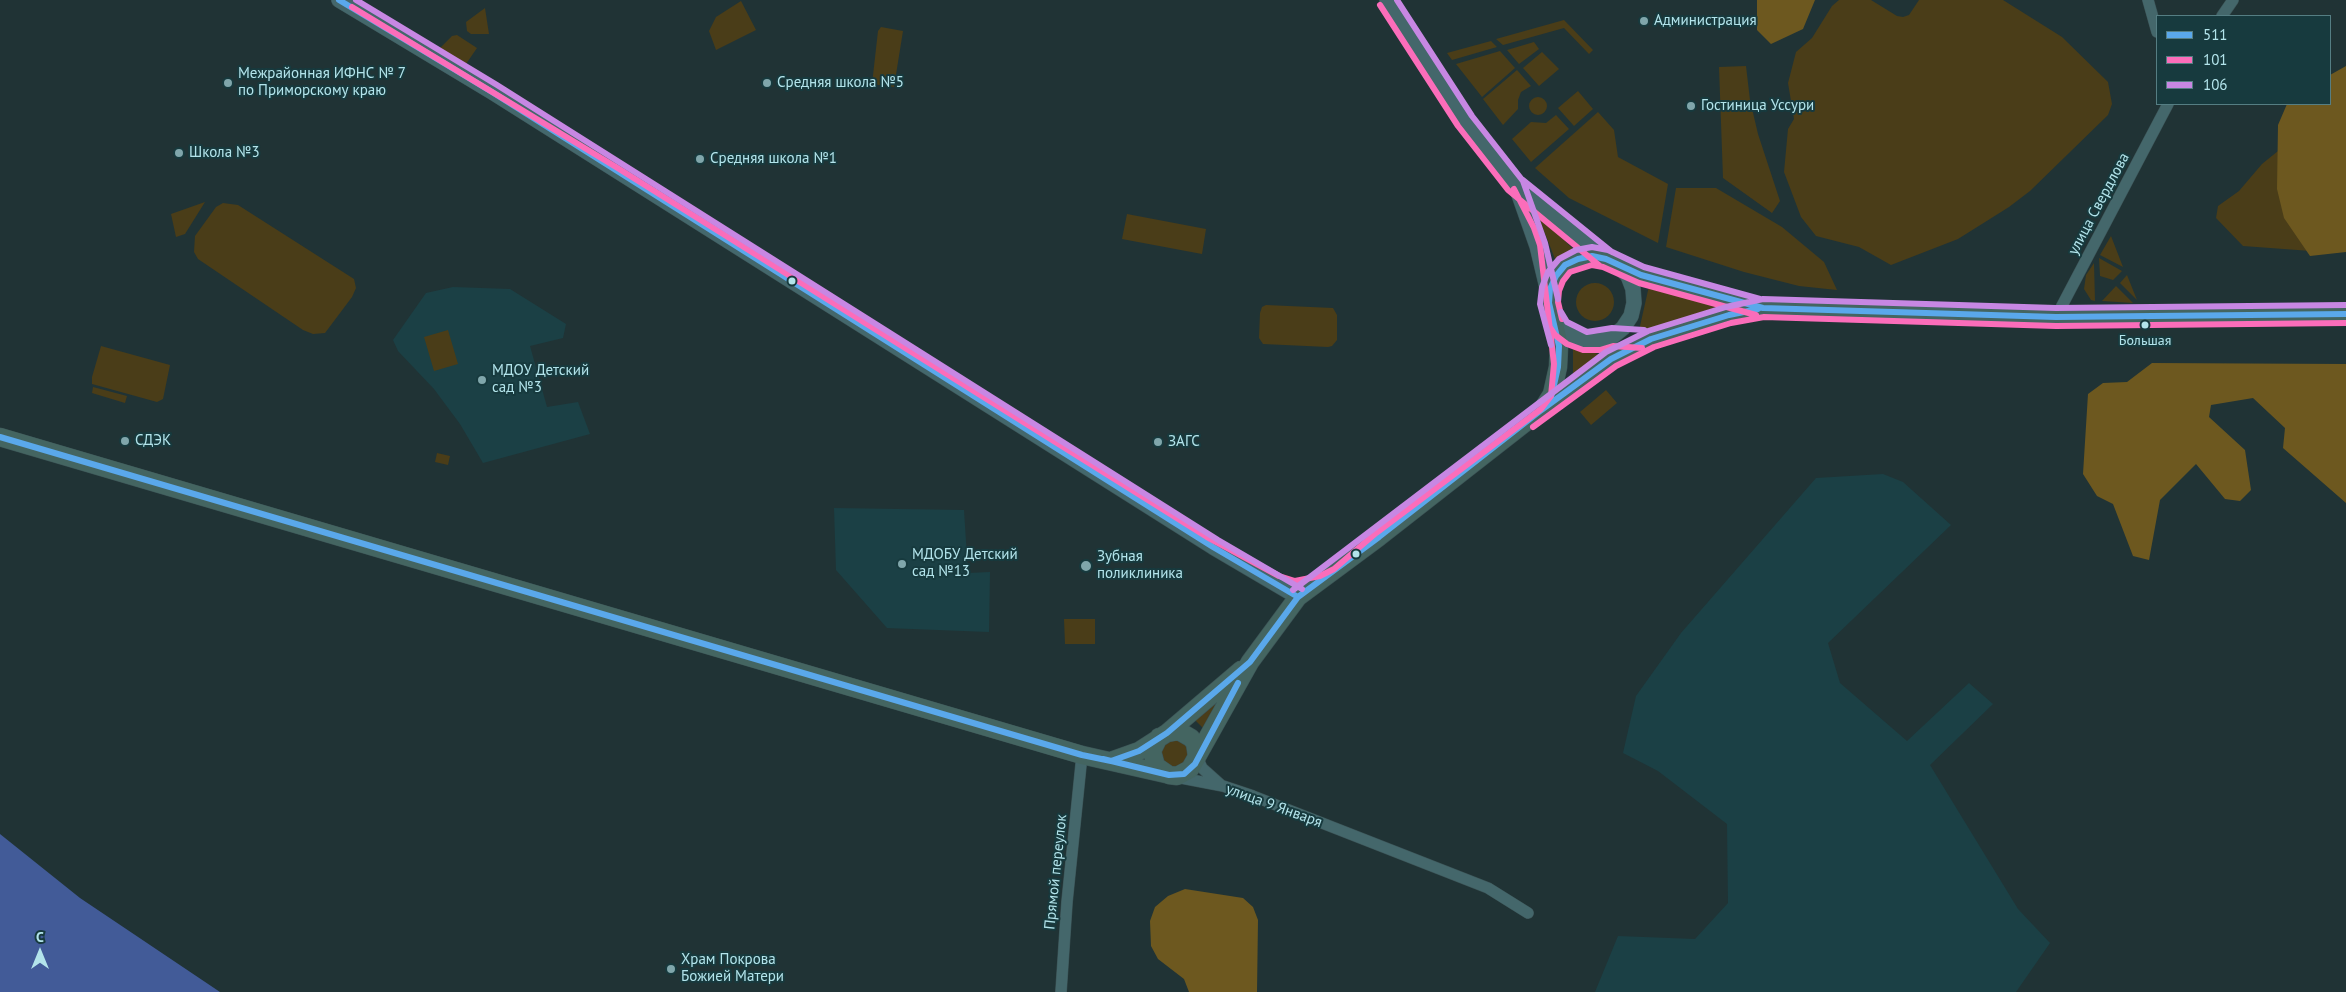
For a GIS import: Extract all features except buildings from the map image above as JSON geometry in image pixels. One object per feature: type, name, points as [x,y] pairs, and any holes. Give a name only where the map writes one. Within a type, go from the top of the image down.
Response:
[{"type":"main road","points":[[339,0],[492,92],[1023,427],[1298,597]]},
{"type":"main road","points":[[1387,0],[1465,121],[1515,185],[1612,262],[1631,282],[1634,303],[1631,316],[1623,328],[1612,336],[1599,341],[1585,341],[1572,336],[1560,328],[1551,308],[1550,289],[1556,276],[1565,266],[1578,259],[1592,256],[1612,262],[1656,280],[1763,308],[2056,317],[2346,314]]},
{"type":"main road","points":[[1515,185],[1537,246],[1559,346],[1558,368],[1552,394],[1544,408]]},
{"type":"main road","points":[[1197,757],[1195,743],[1191,738],[1178,731],[1163,735],[1152,751],[1153,759],[1162,772],[1169,775],[1184,774],[1190,770],[1250,662],[1298,597],[1379,538],[1544,408],[1605,363],[1651,339],[1729,315],[1763,308]]},
{"type":"main road","points":[[1612,336],[1651,339]]},
{"type":"main road","points":[[1605,363],[1612,336]]},
{"type":"main road","name":"улица 9 Января","points":[[0,436],[1082,755],[1169,775]]},
{"type":"main road","points":[[1112,761],[1139,751],[1163,735],[1250,662]]},
{"type":"street","points":[[2148,0],[2156,28]]},
{"type":"street","points":[[2223,15],[2233,0]]},
{"type":"street","name":"улица Свердлова","points":[[2056,317],[2167,105]]},
{"type":"street","name":"Прямой переулок","points":[[1061,992],[1067,902],[1082,755]]},
{"type":"street","points":[[1197,757],[1202,768],[1223,786]]},
{"type":"street","name":"улица 9 Января","points":[[1169,775],[1223,786],[1253,796],[1488,888],[1528,912]]},
{"type":"shaded area","points":[[1757,0],[1815,0],[1803,29],[1771,44],[1757,30]]},
{"type":"shaded area","points":[[1839,0],[1871,0],[1897,16],[1903,17],[1909,15],[1919,0],[2003,0],[2062,37],[2108,82],[2112,104],[2108,115],[2030,191],[2009,207],[1958,239],[1891,265],[1859,247],[1816,236],[1801,217],[1784,172],[1788,129],[1794,119],[1788,83],[1796,52],[1812,38],[1832,6]]},
{"type":"shaded area","points":[[741,1],[756,30],[716,50],[709,31],[716,17]]},
{"type":"shaded area","points":[[485,8],[489,34],[471,34],[467,31],[466,22]]},
{"type":"shaded area","points":[[1564,20],[1593,50],[1589,54],[1564,28],[1503,45],[1496,39]]},
{"type":"shaded area","points":[[881,27],[903,31],[894,87],[872,84],[878,31]]},
{"type":"shaded area","points":[[457,35],[477,48],[466,64],[440,48],[452,36]]},
{"type":"shaded area","points":[[1491,41],[1497,47],[1452,60],[1447,53]]},
{"type":"shaded area","points":[[1534,42],[1539,49],[1519,64],[1507,50]]},
{"type":"shaded area","points":[[1500,51],[1515,68],[1482,97],[1456,64]]},
{"type":"shaded area","points":[[1542,52],[1559,69],[1539,86],[1523,68]]},
{"type":"shaded area","points":[[1746,66],[1750,100],[1758,134],[1780,201],[1772,213],[1723,178],[1719,67]]},
{"type":"shaded area","points":[[2346,66],[2346,252],[2310,256],[2284,218],[2277,189],[2278,125],[2287,105],[2331,105],[2331,74]]},
{"type":"shaded area","points":[[1517,70],[1531,86],[1521,92],[1518,100],[1518,109],[1503,125],[1483,99]]},
{"type":"shaded area","points":[[1578,91],[1593,109],[1574,126],[1558,108]]},
{"type":"shaded area","points":[[1534,97],[1542,97],[1547,102],[1545,113],[1534,115],[1529,110],[1529,102]]},
{"type":"shaded area","points":[[2330,105],[2346,246],[2338,253],[2243,246],[2216,218],[2218,206],[2239,191],[2262,164],[2299,134]]},
{"type":"shaded area","points":[[1598,112],[1614,130],[1618,157],[1668,184],[1658,243],[1569,198],[1535,168]]},
{"type":"shaded area","points":[[1556,115],[1569,129],[1531,162],[1512,139],[1531,122],[1546,123]]},
{"type":"shaded area","points":[[1676,188],[1716,188],[1782,227],[1824,262],[1837,290],[1799,286],[1744,272],[1666,247]]},
{"type":"shaded area","points":[[205,202],[185,234],[176,237],[171,214]]},
{"type":"shaded area","points":[[223,203],[238,205],[354,279],[356,288],[352,297],[325,333],[313,334],[303,330],[198,259],[194,252],[195,236],[216,207]]},
{"type":"shaded area","points":[[1537,213],[1574,250],[1555,259]]},
{"type":"shaded area","points":[[1127,214],[1206,229],[1202,254],[1122,239]]},
{"type":"shaded area","points":[[2111,236],[2123,267],[2100,255]]},
{"type":"shaded area","points":[[2099,258],[2122,271],[2113,280],[2100,276]]},
{"type":"shaded area","points":[[2094,263],[2095,301],[2091,300],[2084,289],[2086,275]]},
{"type":"shaded area","points":[[2127,275],[2137,300],[2120,283]]},
{"type":"shaded area","points":[[1595,283],[1608,289],[1614,302],[1608,315],[1595,321],[1582,315],[1576,302],[1582,289]]},
{"type":"shaded area","points":[[1649,286],[1740,309],[1638,335]]},
{"type":"shaded area","points":[[2116,286],[2133,303],[2102,301]]},
{"type":"shaded area","name":"МДОУ Детский сад №3","points":[[453,287],[510,289],[566,324],[563,338],[530,346],[547,407],[578,402],[590,434],[483,463],[460,424],[434,389],[398,351],[393,340],[426,293]]},
{"type":"shaded area","points":[[1266,305],[1333,308],[1337,315],[1337,340],[1332,346],[1328,347],[1263,344],[1259,338],[1260,313],[1262,307]]},
{"type":"shaded area","points":[[448,330],[458,364],[434,371],[424,337]]},
{"type":"shaded area","points":[[1573,345],[1606,357],[1573,380]]},
{"type":"shaded area","points":[[101,346],[170,365],[163,399],[157,402],[92,384],[92,377]]},
{"type":"shaded area","points":[[2152,363],[2346,364],[2346,503],[2283,448],[2285,428],[2253,398],[2211,405],[2209,417],[2245,450],[2251,490],[2240,501],[2225,499],[2196,464],[2160,500],[2149,560],[2133,556],[2113,504],[2097,496],[2083,474],[2088,394],[2103,383],[2127,382]]},
{"type":"shaded area","points":[[93,387],[127,396],[125,403],[92,393]]},
{"type":"shaded area","points":[[1606,390],[1617,403],[1591,425],[1580,412]]},
{"type":"shaded area","points":[[437,453],[450,456],[448,465],[435,462]]},
{"type":"shaded area","points":[[1883,474],[1903,482],[1951,525],[1828,643],[1840,683],[1907,741],[1969,683],[1993,704],[1930,765],[2018,909],[2050,943],[2016,992],[1595,992],[1618,936],[1695,939],[1728,903],[1727,824],[1658,771],[1623,753],[1636,696],[1681,633],[1816,478]]},
{"type":"shaded area","name":"МДОБУ Детский сад №13","points":[[834,508],[964,510],[968,573],[990,572],[989,632],[887,628],[836,570]]},
{"type":"shaded area","points":[[1064,619],[1095,619],[1095,644],[1065,644]]},
{"type":"shaded area","points":[[1231,688],[1205,730],[1194,719]]},
{"type":"shaded area","points":[[1174,739],[1184,743],[1188,753],[1184,763],[1174,767],[1164,763],[1160,753],[1164,743]]},
{"type":"shaded area","points":[[1185,889],[1243,898],[1253,907],[1258,920],[1257,992],[1189,992],[1184,979],[1158,959],[1151,946],[1150,921],[1155,907],[1168,896]]},
{"type":"water","points":[[0,834],[80,898],[220,992],[0,992]]},
{"type":"transit line","name":"511","points":[[339,0],[492,92],[1213,547],[1298,597]]},
{"type":"transit line","name":"106","points":[[356,0],[497,85],[1218,540],[1302,589]]},
{"type":"transit line","name":"106","points":[[1397,0],[1472,116],[1523,181],[1545,243],[1558,299]]},
{"type":"transit line","name":"101","points":[[1380,5],[1458,126],[1508,190],[1600,266]]},
{"type":"transit line","name":"101","points":[[352,7],[616,167],[1207,537],[1279,576],[1295,581],[1320,576],[1334,569],[1376,533],[1541,409],[1551,396],[1554,364],[1540,245],[1534,228],[1514,189]]},
{"type":"transit line","name":"106","points":[[1523,180],[1612,252]]},
{"type":"transit line","name":"106","points":[[1551,345],[1540,304],[1542,287],[1548,272],[1559,259],[1576,250],[1592,247],[1608,250],[1644,267],[1760,299]]},
{"type":"transit line","name":"511","points":[[0,437],[1082,755],[1111,761],[1139,751],[1167,733],[1250,662],[1298,597],[1379,537],[1544,408],[1552,394],[1558,367],[1559,346],[1549,303],[1550,289],[1556,276],[1565,265],[1578,259],[1592,256],[1606,259],[1641,275],[1763,308],[2056,317],[2346,314]]},
{"type":"transit line","name":"101","points":[[1562,319],[1558,302],[1559,291],[1563,281],[1570,272],[1592,265],[1603,267],[1639,283],[1756,315]]},
{"type":"transit line","name":"106","points":[[1293,590],[1606,352],[1648,331],[1726,307],[1763,299],[2056,308],[2346,305]]},
{"type":"transit line","name":"511","points":[[1540,411],[1611,359],[1651,339],[1729,315],[1758,309]]},
{"type":"transit line","name":"106","points":[[1561,312],[1567,322],[1587,332],[1612,328],[1644,330]]},
{"type":"transit line","name":"101","points":[[1533,427],[1616,366],[1654,347],[1731,323],[1764,317],[2056,326],[2346,323]]},
{"type":"transit line","name":"101","points":[[1545,320],[1555,335],[1567,344],[1583,350],[1600,350],[1613,346],[1642,348]]},
{"type":"transit line","name":"511","points":[[1103,759],[1169,775],[1184,774],[1195,764],[1238,683]]},
{"type":"place","name":"Администрация","points":[[1644,21]]},
{"type":"place","name":"Межрайонная ИФНС № 7 по Приморскому краю","points":[[228,83]]},
{"type":"place","name":"Средняя школа №5","points":[[767,83]]},
{"type":"place","name":"Гостиница Уссури","points":[[1691,106]]},
{"type":"place","name":"Школа №3","points":[[179,153]]},
{"type":"place","name":"Средняя школа №1","points":[[700,159]]},
{"type":"place","name":"Большая","points":[[2145,325]]},
{"type":"place","name":"МДОУ Детский сад №3","points":[[482,380]]},
{"type":"place","name":"СДЭК","points":[[125,441]]},
{"type":"place","name":"ЗАГС","points":[[1158,442]]},
{"type":"place","name":"МДОБУ Детский сад №13","points":[[902,564]]},
{"type":"place","name":"Зубная поликлиника","points":[[1086,566]]},
{"type":"place","name":"Храм Покрова Божией Матери","points":[[671,969]]}]
